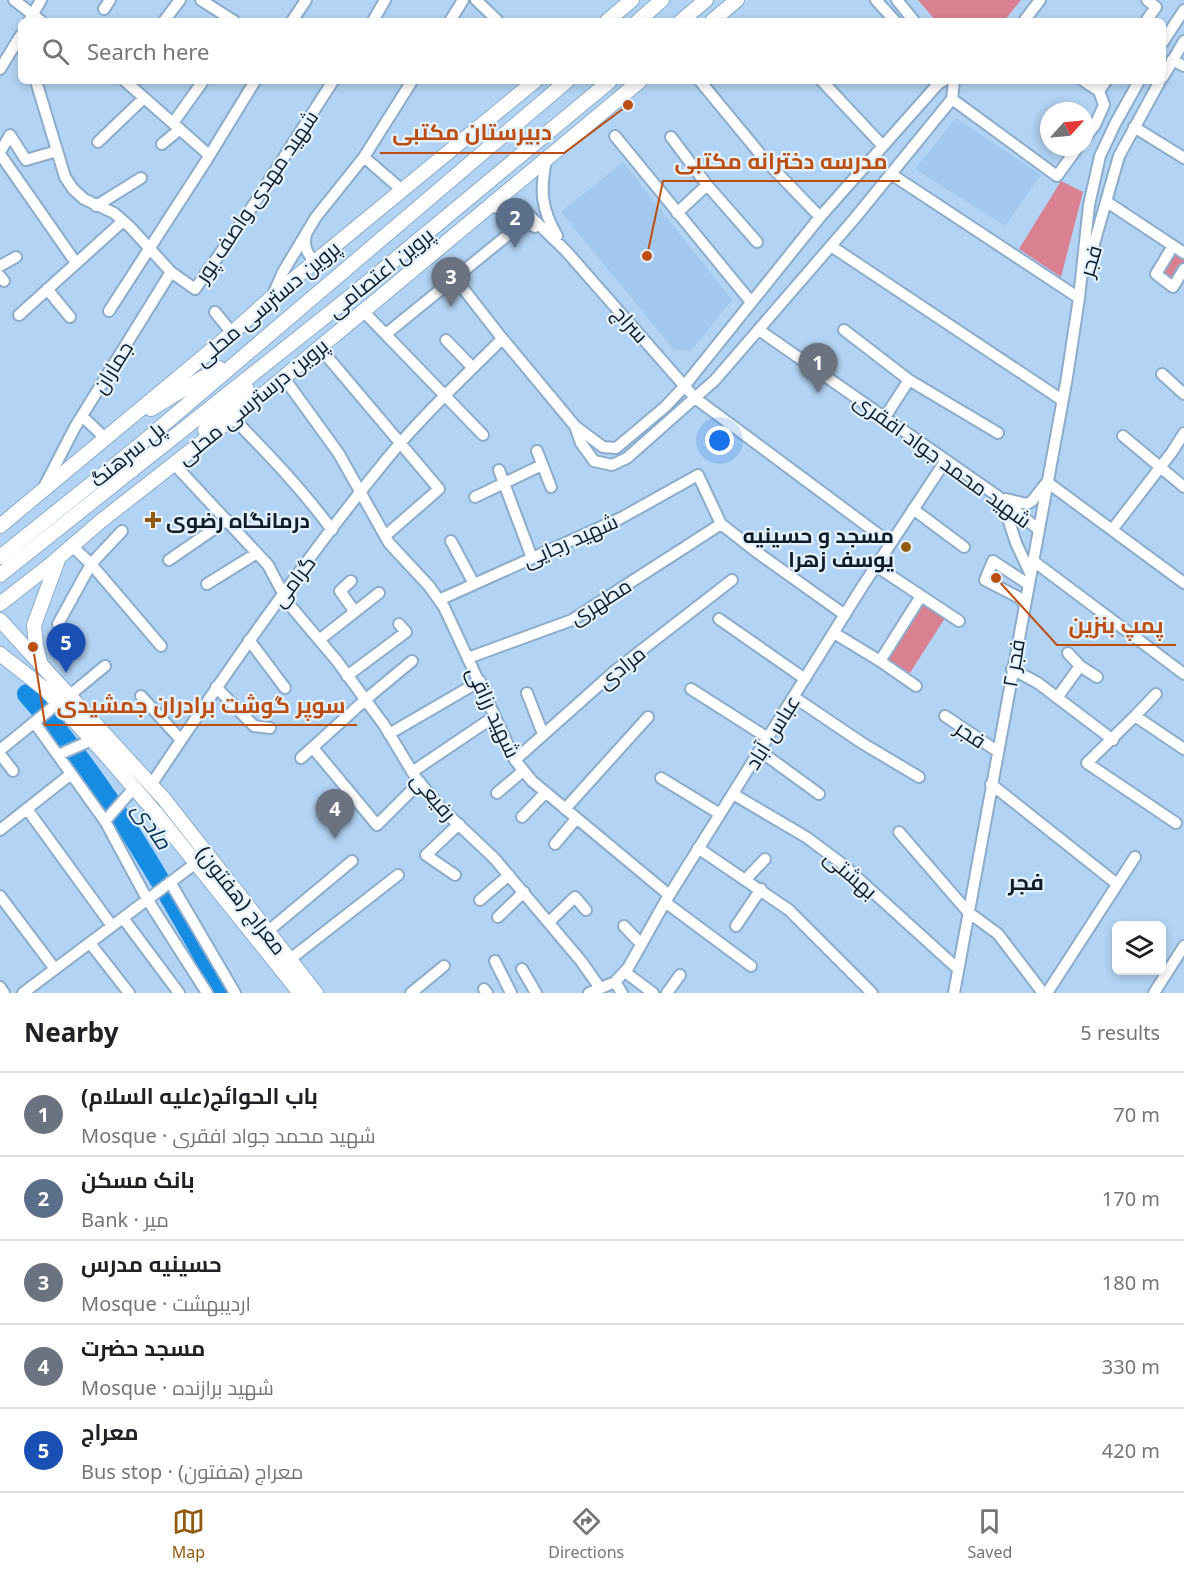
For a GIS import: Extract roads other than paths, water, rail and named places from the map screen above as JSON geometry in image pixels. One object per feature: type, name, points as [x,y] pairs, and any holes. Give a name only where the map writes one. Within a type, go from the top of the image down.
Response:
[{"type":"main road","points":[[611,18],[632,0]]},
{"type":"main road","points":[[641,18],[662,0]]},
{"type":"main road","points":[[685,18],[706,0]]},
{"type":"main road","points":[[716,18],[737,0]]},
{"type":"main road","name":"پروین دسترسی محلی","points":[[2,525],[272,297],[531,84]]},
{"type":"main road","name":"پروین اعتصامی","points":[[252,349],[563,84]]},
{"type":"main road","name":"پروین اعتصامی","points":[[147,459],[351,296],[606,84]]},
{"type":"main road","name":"پروین درسترسی محلی","points":[[0,603],[284,378],[636,84]]},
{"type":"main road","points":[[161,474],[295,341]]},
{"type":"main road","points":[[110,434],[252,349]]},
{"type":"main road","name":"پل سرهنگ","points":[[0,557],[136,448],[252,349]]},
{"type":"main road","name":"پل سرهنگ","points":[[0,577],[147,459]]},
{"type":"main road","points":[[0,577],[13,585],[55,561]]},
{"type":"main road","points":[[41,664],[34,625],[55,561]]},
{"type":"main road","name":"معراج (هفتون)","points":[[0,620],[5,631],[41,664],[92,740],[196,863],[300,993]]},
{"type":"main road","name":"معراج (هفتون)","points":[[0,654],[46,690],[64,699],[151,785],[316,993]]},
{"type":"main road","points":[[0,661],[15,666]]},
{"type":"street","points":[[14,0],[33,18]]},
{"type":"street","points":[[34,18],[41,0]]},
{"type":"street","points":[[170,18],[180,0]]},
{"type":"street","points":[[201,0],[229,18]]},
{"type":"street","points":[[294,18],[306,0]]},
{"type":"street","points":[[375,18],[386,0]]},
{"type":"street","points":[[452,18],[463,0]]},
{"type":"street","points":[[476,0],[495,18]]},
{"type":"street","points":[[876,0],[892,18]]},
{"type":"street","points":[[897,0],[912,18]]},
{"type":"street","points":[[1026,18],[1040,0]]},
{"type":"street","points":[[1147,18],[1151,3]]},
{"type":"street","points":[[1166,37],[1184,10]]},
{"type":"street","points":[[0,69],[18,40]]},
{"type":"street","points":[[1166,71],[1184,41]]},
{"type":"street","points":[[1173,60],[1184,66]]},
{"type":"street","points":[[37,84],[65,177],[73,189],[96,206],[114,213],[171,272]]},
{"type":"street","points":[[128,84],[209,155]]},
{"type":"street","points":[[162,144],[177,126],[201,84]]},
{"type":"street","name":"جماران","points":[[109,311],[209,155],[251,84]]},
{"type":"street","name":"شهید مهدی واصف پور","points":[[171,272],[195,289],[331,84]]},
{"type":"street","points":[[272,297],[283,272],[315,217],[364,157],[410,84]]},
{"type":"street","points":[[702,84],[766,161],[820,217]]},
{"type":"street","points":[[825,84],[882,145]]},
{"type":"street","points":[[455,278],[502,339],[575,426],[603,447],[616,448],[665,407],[685,385],[820,217],[938,84]]},
{"type":"street","points":[[575,426],[581,443],[594,461],[612,465],[627,458],[715,380],[831,246],[952,99],[954,84]]},
{"type":"street","points":[[1088,84],[1099,91],[1104,105],[1094,126]]},
{"type":"street","points":[[1099,91],[1104,84]]},
{"type":"street","name":"فجر","points":[[1078,298],[1089,205],[1100,156],[1137,84]]},
{"type":"street","name":"فجر","points":[[1078,298],[1119,156],[1158,84]]},
{"type":"street","points":[[98,142],[144,98]]},
{"type":"street","points":[[952,99],[1058,176],[1072,156]]},
{"type":"street","points":[[1134,127],[1184,158]]},
{"type":"street","points":[[57,151],[26,160],[10,135],[0,153],[76,263]]},
{"type":"street","points":[[615,135],[751,302]]},
{"type":"street","points":[[670,137],[707,185],[757,242]]},
{"type":"street","points":[[364,157],[403,191]]},
{"type":"street","name":"سراج","points":[[546,160],[542,181],[543,204],[550,223],[566,251]]},
{"type":"street","points":[[891,174],[1078,298]]},
{"type":"street","points":[[96,206],[141,178]]},
{"type":"street","points":[[677,213],[707,185]]},
{"type":"street","points":[[1107,202],[1184,253]]},
{"type":"street","name":"سراج","points":[[490,207],[514,209],[528,214],[566,251],[695,398],[890,543]]},
{"type":"street","points":[[386,334],[525,220],[540,231],[552,236]]},
{"type":"street","points":[[19,315],[123,221]]},
{"type":"street","points":[[307,231],[304,240],[305,248],[315,262]]},
{"type":"street","points":[[831,246],[1062,400]]},
{"type":"street","points":[[1173,246],[1156,274],[1173,287],[1184,269]]},
{"type":"street","points":[[0,266],[16,256]]},
{"type":"street","name":"جماران","points":[[41,492],[82,416],[171,272]]},
{"type":"street","points":[[47,289],[69,317]]},
{"type":"street","name":"فجر ۲","points":[[954,993],[1062,400],[1078,298]]},
{"type":"street","points":[[215,312],[232,333]]},
{"type":"street","points":[[364,312],[483,435]]},
{"type":"street","name":"شهید محمد جواد افقری","points":[[759,330],[996,495],[1038,529]]},
{"type":"street","points":[[843,330],[909,380],[998,433]]},
{"type":"street","name":"گرامی","points":[[151,785],[249,640],[360,493],[400,444],[502,339]]},
{"type":"street","points":[[446,340],[473,368]]},
{"type":"street","points":[[320,348],[439,489],[385,536]]},
{"type":"street","points":[[1162,374],[1184,393]]},
{"type":"street","name":"شهید رزاقی","points":[[284,378],[339,454],[385,536],[400,557],[439,600],[480,681],[515,760],[523,771],[545,793],[667,898],[751,966]]},
{"type":"street","points":[[885,417],[909,380]]},
{"type":"street","points":[[82,416],[110,434]]},
{"type":"street","points":[[233,418],[270,455],[332,530]]},
{"type":"street","points":[[1112,530],[1184,433]]},
{"type":"street","points":[[1123,436],[1184,487]]},
{"type":"street","points":[[537,451],[551,487]]},
{"type":"street","name":"عباس آباد","points":[[589,993],[607,987],[625,972],[698,848],[890,543],[946,460]]},
{"type":"street","name":"رفیعی","points":[[174,464],[268,565],[288,603],[365,700],[412,772],[441,808],[494,858],[581,961],[607,987],[622,993]]},
{"type":"street","points":[[476,497],[542,465]]},
{"type":"street","points":[[499,470],[532,558]]},
{"type":"street","name":"شهید رجایی","points":[[439,600],[621,518],[698,475],[721,524]]},
{"type":"street","points":[[996,495],[1027,504],[1047,482],[1184,584]]},
{"type":"street","points":[[996,495],[1005,509],[1029,578]]},
{"type":"street","points":[[913,509],[964,547]]},
{"type":"street","points":[[169,560],[227,520]]},
{"type":"street","points":[[721,524],[845,615]]},
{"type":"street","name":"مطهری","points":[[468,658],[572,620],[721,524]]},
{"type":"street","points":[[58,624],[91,564],[122,531]]},
{"type":"street","points":[[451,541],[474,584]]},
{"type":"street","points":[[72,546],[91,564],[161,646]]},
{"type":"street","points":[[207,584],[257,553]]},
{"type":"street","points":[[1032,560],[1184,674]]},
{"type":"street","points":[[1024,603],[1018,597],[985,580],[993,561],[1029,578]]},
{"type":"street","points":[[876,566],[959,621]]},
{"type":"street","name":"مرادی","points":[[515,760],[616,669],[732,580]]},
{"type":"street","points":[[351,581],[340,591],[355,612]]},
{"type":"street","points":[[319,640],[379,593]]},
{"type":"street","points":[[880,661],[921,596]]},
{"type":"street","points":[[719,619],[805,679]]},
{"type":"street","points":[[347,676],[406,632],[399,624]]},
{"type":"street","points":[[834,633],[916,686]]},
{"type":"street","points":[[249,640],[285,688]]},
{"type":"street","points":[[1068,653],[1080,666],[1097,677]]},
{"type":"street","points":[[301,758],[412,661]]},
{"type":"street","points":[[0,750],[105,666]]},
{"type":"street","points":[[1058,698],[1080,666]]},
{"type":"street","points":[[1012,669],[1038,683],[1113,740]]},
{"type":"street","points":[[389,734],[480,681]]},
{"type":"street","points":[[216,687],[254,726],[270,728]]},
{"type":"street","points":[[691,689],[768,738]]},
{"type":"street","points":[[527,693],[543,734]]},
{"type":"street","points":[[1156,694],[1113,740],[1087,763],[1176,823]]},
{"type":"street","points":[[141,696],[181,740]]},
{"type":"street","points":[[794,697],[862,743],[919,777]]},
{"type":"street","points":[[412,772],[495,716]]},
{"type":"street","name":"فجر","points":[[945,716],[997,751]]},
{"type":"street","points":[[1135,716],[1184,749]]},
{"type":"street","points":[[565,809],[648,717]]},
{"type":"street","points":[[34,722],[105,821],[147,899],[207,993]]},
{"type":"street","points":[[58,755],[92,740]]},
{"type":"street","points":[[313,748],[377,825],[420,782]]},
{"type":"street","points":[[760,751],[819,794]]},
{"type":"street","points":[[0,754],[13,771]]},
{"type":"street","points":[[497,793],[523,771]]},
{"type":"street","points":[[0,830],[71,774]]},
{"type":"street","points":[[660,778],[720,814]]},
{"type":"street","points":[[991,784],[1117,884]]},
{"type":"street","points":[[105,821],[134,788]]},
{"type":"street","points":[[522,817],[545,793]]},
{"type":"street","name":"بهشتی","points":[[733,794],[806,837],[841,863],[958,969]]},
{"type":"street","points":[[27,809],[112,926]]},
{"type":"street","points":[[555,844],[576,819]]},
{"type":"street","points":[[455,875],[426,855],[459,824]]},
{"type":"street","points":[[899,832],[969,912],[998,934],[1043,993]]},
{"type":"street","points":[[698,848],[789,910],[872,993]]},
{"type":"street","points":[[1047,993],[1135,857]]},
{"type":"street","points":[[746,879],[765,859]]},
{"type":"street","points":[[267,932],[352,861]]},
{"type":"street","points":[[23,993],[39,988],[55,969],[196,863]]},
{"type":"street","points":[[288,960],[398,874]]},
{"type":"street","points":[[480,900],[509,875]]},
{"type":"street","points":[[170,882],[235,993]]},
{"type":"street","points":[[736,926],[761,889]]},
{"type":"street","points":[[498,917],[524,892]]},
{"type":"street","points":[[0,896],[55,969]]},
{"type":"street","points":[[549,922],[575,897],[586,910]]},
{"type":"street","points":[[123,918],[179,993]]},
{"type":"street","points":[[624,926],[641,944]]},
{"type":"street","points":[[90,943],[129,993]]},
{"type":"street","points":[[1155,993],[1184,946]]},
{"type":"street","points":[[495,962],[511,993]]},
{"type":"street","points":[[411,993],[444,966]]},
{"type":"street","points":[[522,969],[536,993]]},
{"type":"street","points":[[625,972],[653,993]]},
{"type":"street","points":[[667,993],[680,975]]},
{"type":"street","points":[[0,987],[4,993]]},
{"type":"waterway","name":"مادی","points":[[27,694],[56,728],[109,800],[157,876],[224,993]]},
{"type":"place","name":"دبیرستان مکتبی","points":[[628,105]]},
{"type":"place","name":"بانک مسکن","points":[[515,248]]},
{"type":"place","name":"مدرسه دخترانه مکتبی","points":[[647,256]]},
{"type":"place","name":"حسینیه مدرس","points":[[451,307]]},
{"type":"place","name":"باب الحوائج(علیه السلام)","points":[[818,393]]},
{"type":"place","name":"درمانگاه رضوی","points":[[153,520]]},
{"type":"place","name":"مسجد و حسینیه یوسف زهرا","points":[[906,547]]},
{"type":"place","name":"پمپ بنزین","points":[[996,578]]},
{"type":"place","name":"سوپر گوشت برادران جمشیدی","points":[[33,647]]},
{"type":"place","name":"معراج","points":[[66,673]]},
{"type":"place","name":"مسجد حضرت","points":[[335,839]]},
{"type":"district","name":"فجر","points":[[1026,881]]}]
